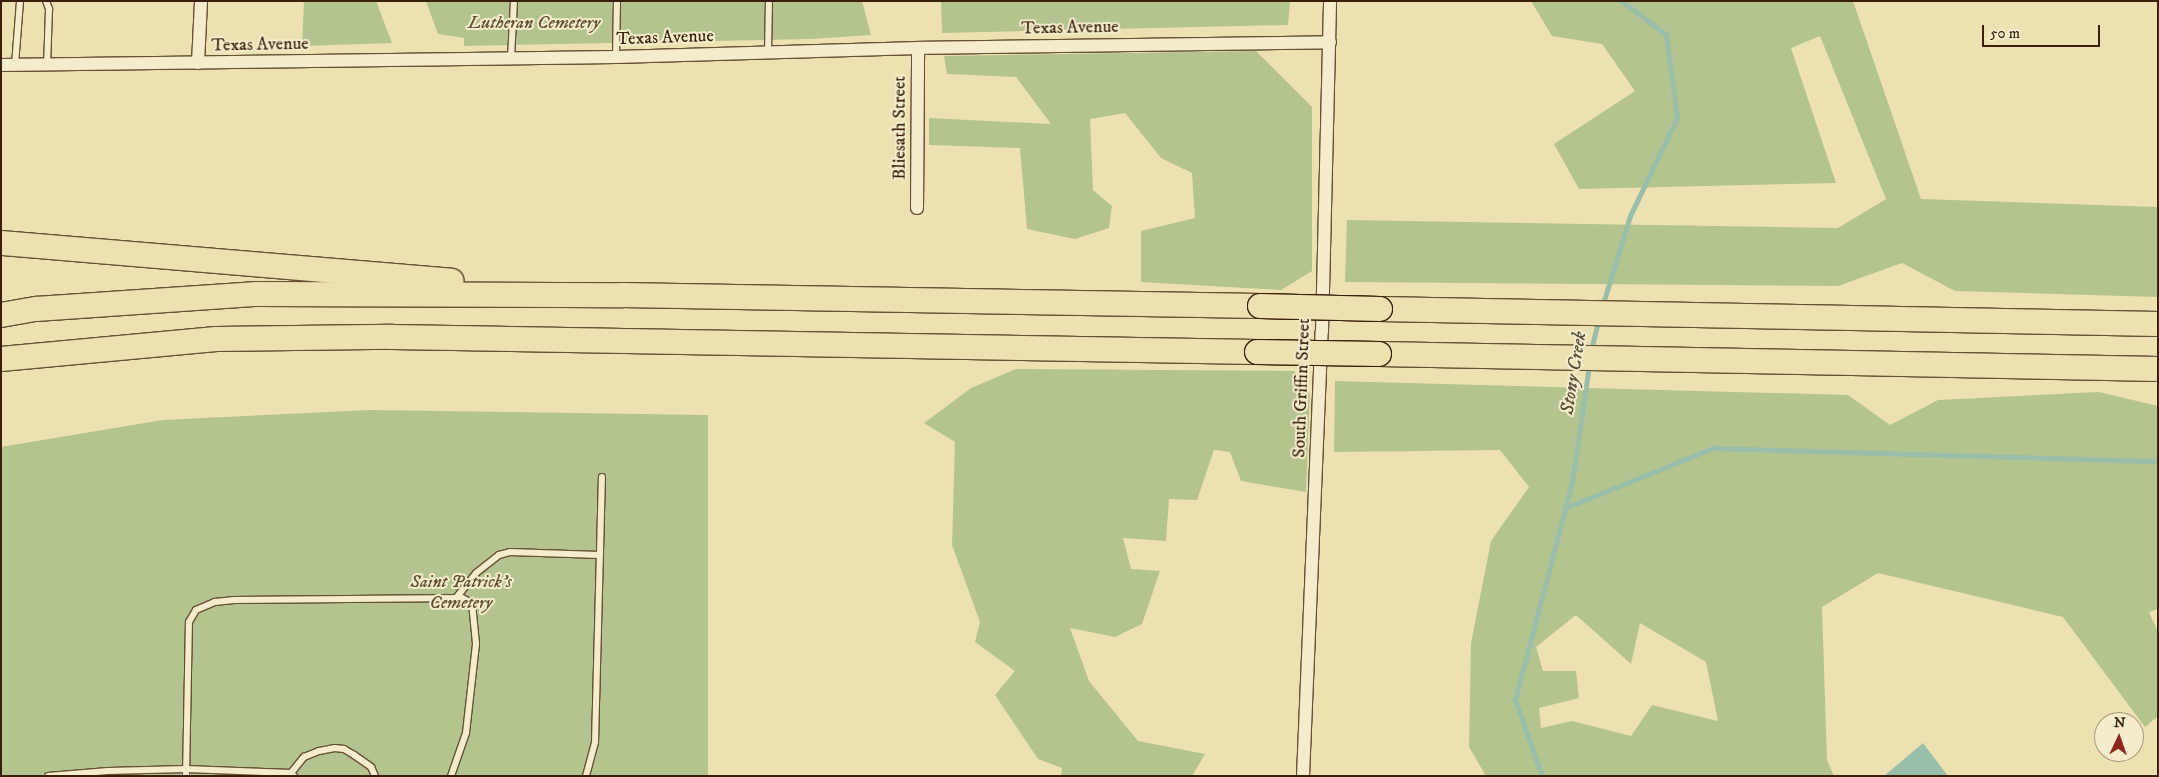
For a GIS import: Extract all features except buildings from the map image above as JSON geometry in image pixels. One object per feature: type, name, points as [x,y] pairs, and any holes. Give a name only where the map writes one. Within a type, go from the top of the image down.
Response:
[{"type":"highway","points":[[1,243],[622,295]]},
{"type":"highway","points":[[1,315],[36,310],[257,294],[622,295],[2158,324]]},
{"type":"highway","points":[[1,359],[216,339],[392,337],[2158,369]]},
{"type":"street","points":[[198,63],[201,1]]},
{"type":"street","name":"South Griffin Street","points":[[1303,776],[1322,321],[1330,1]]},
{"type":"street","name":"Texas Avenue","points":[[1,66],[616,57],[918,48],[1330,42]]},
{"type":"street","name":"Bliesath Street","points":[[917,208],[918,48]]},
{"type":"lane","points":[[15,65],[20,1]]},
{"type":"lane","points":[[46,1],[49,10],[47,65]]},
{"type":"lane","points":[[512,58],[514,1]]},
{"type":"lane","points":[[616,57],[617,1]]},
{"type":"lane","points":[[768,52],[769,1]]},
{"type":"lane","points":[[586,776],[595,742],[602,477]]},
{"type":"lane","points":[[456,598],[476,573],[499,555],[510,552],[600,555]]},
{"type":"lane","points":[[186,772],[189,622],[196,610],[215,602],[234,600],[456,598],[472,602],[476,644],[466,733],[451,776]]},
{"type":"lane","points":[[48,776],[108,771],[292,774],[304,757],[319,751],[335,748],[344,749],[354,755],[371,767],[375,776]]},
{"type":"green space","points":[[304,1],[376,1],[392,43],[302,46]]},
{"type":"green space","name":"Lutheran Cemetery","points":[[426,1],[862,1],[871,35],[810,39],[464,46],[464,38],[438,34]]},
{"type":"green space","points":[[941,1],[1290,1],[1288,25],[942,33]]},
{"type":"green space","points":[[1531,1],[1853,1],[1921,199],[2158,207],[2158,297],[1955,291],[1902,263],[1838,286],[1345,282],[1347,220],[1838,228],[1886,199],[1820,36],[1791,48],[1836,183],[1579,189],[1554,144],[1635,91],[1602,44],[1552,36]]},
{"type":"green space","points":[[1256,51],[1312,107],[1312,271],[1281,290],[1141,282],[1141,231],[1195,218],[1192,173],[1161,158],[1125,113],[1090,119],[1093,190],[1112,206],[1109,228],[1075,239],[1027,229],[1020,148],[929,145],[929,118],[1051,124],[1016,77],[947,74],[944,56]]},
{"type":"green space","points":[[1016,369],[1294,371],[1310,394],[1306,492],[1241,481],[1230,452],[1214,450],[1197,500],[1169,499],[1166,541],[1123,538],[1131,569],[1160,571],[1142,624],[1115,637],[1070,628],[1089,681],[1138,741],[1205,754],[1192,776],[1061,776],[1062,768],[1038,759],[995,695],[1015,671],[975,642],[980,622],[952,545],[955,442],[924,423],[971,388]]},
{"type":"green space","points":[[1335,381],[1848,395],[1890,425],[1938,400],[2099,392],[2158,406],[2158,609],[2149,612],[2158,632],[2158,716],[2145,727],[2144,712],[2134,712],[2063,617],[1878,573],[1822,607],[1827,760],[1834,776],[1486,776],[1469,747],[1471,643],[1491,541],[1529,487],[1500,450],[1334,452]],"holes":[[[1576,615],[1631,664],[1640,623],[1706,662],[1718,721],[1652,705],[1631,736],[1572,721],[1541,728],[1539,708],[1579,698],[1576,671],[1543,671],[1536,647]]]},
{"type":"green space","name":"Saint Patrick's Cemetery","points":[[369,410],[708,415],[708,776],[1,776],[1,447],[163,420]]},
{"type":"shaded area","points":[[1923,743],[1948,776],[1884,776]]},
{"type":"waterway","name":"Stony Creek","points":[[1602,307],[1630,216],[1677,118],[1666,35],[1621,1]]},
{"type":"waterway","name":"Stony Creek","points":[[1591,350],[1598,321]]},
{"type":"waterway","name":"Stony Creek","points":[[1542,776],[1515,700],[1572,482],[1589,365]]},
{"type":"waterway","points":[[1565,508],[1713,448],[2158,461]]}]
